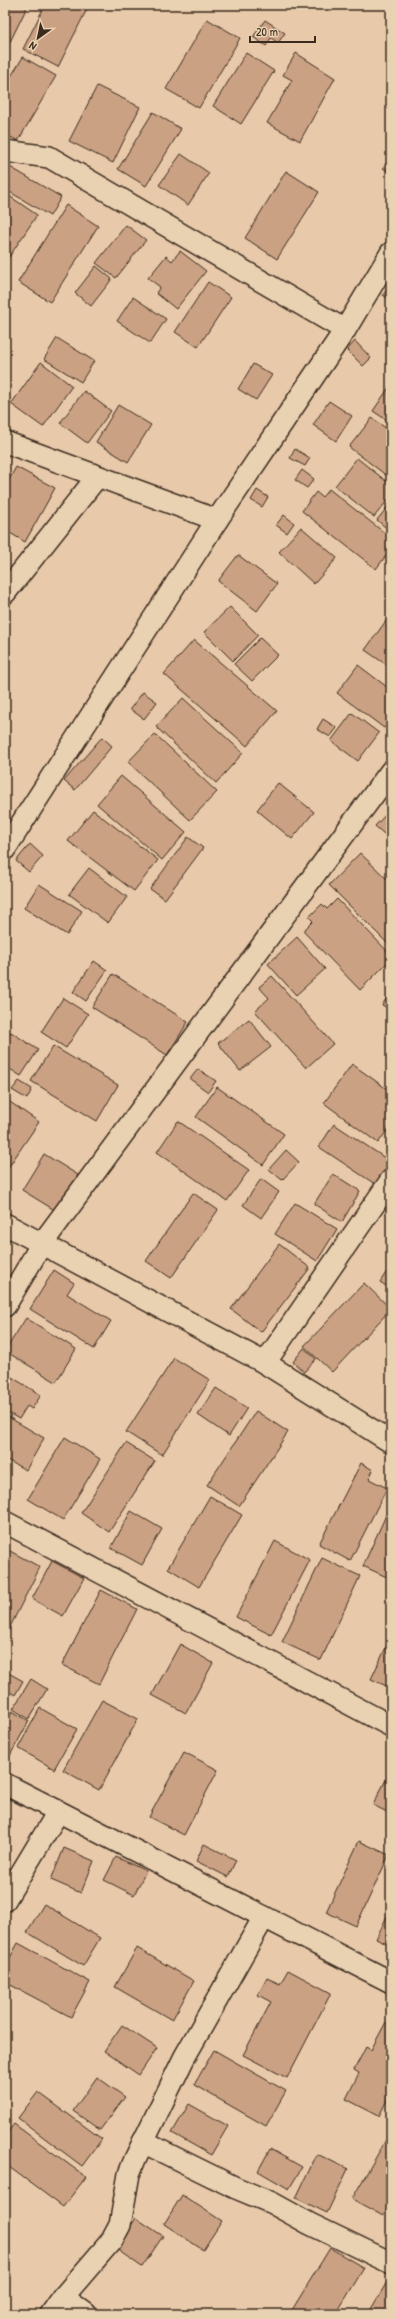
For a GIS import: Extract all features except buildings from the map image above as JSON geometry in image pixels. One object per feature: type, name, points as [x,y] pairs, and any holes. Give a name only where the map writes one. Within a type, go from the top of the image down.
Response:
[{"type":"street","points":[[5,151],[49,157],[345,330]]},
{"type":"street","points":[[5,849],[217,520],[345,330],[391,253]]},
{"type":"street","points":[[5,442],[217,520]]},
{"type":"street","points":[[5,594],[97,477]]},
{"type":"street","points":[[5,1306],[41,1245],[391,772]]},
{"type":"street","points":[[265,1363],[391,1180]]},
{"type":"street","points":[[5,1224],[41,1245],[265,1363],[391,1442]]},
{"type":"street","points":[[5,1522],[391,1726]]},
{"type":"street","points":[[5,1784],[391,1982]]},
{"type":"street","points":[[5,1900],[58,1812]]},
{"type":"street","points":[[51,2314],[63,2297],[112,2240],[120,2225],[129,2174],[143,2142],[184,2058],[264,1917]]},
{"type":"street","points":[[143,2142],[236,2188],[272,2203],[310,2224],[391,2263]]},
{"type":"street","points":[[63,2297],[86,2314]]}]
